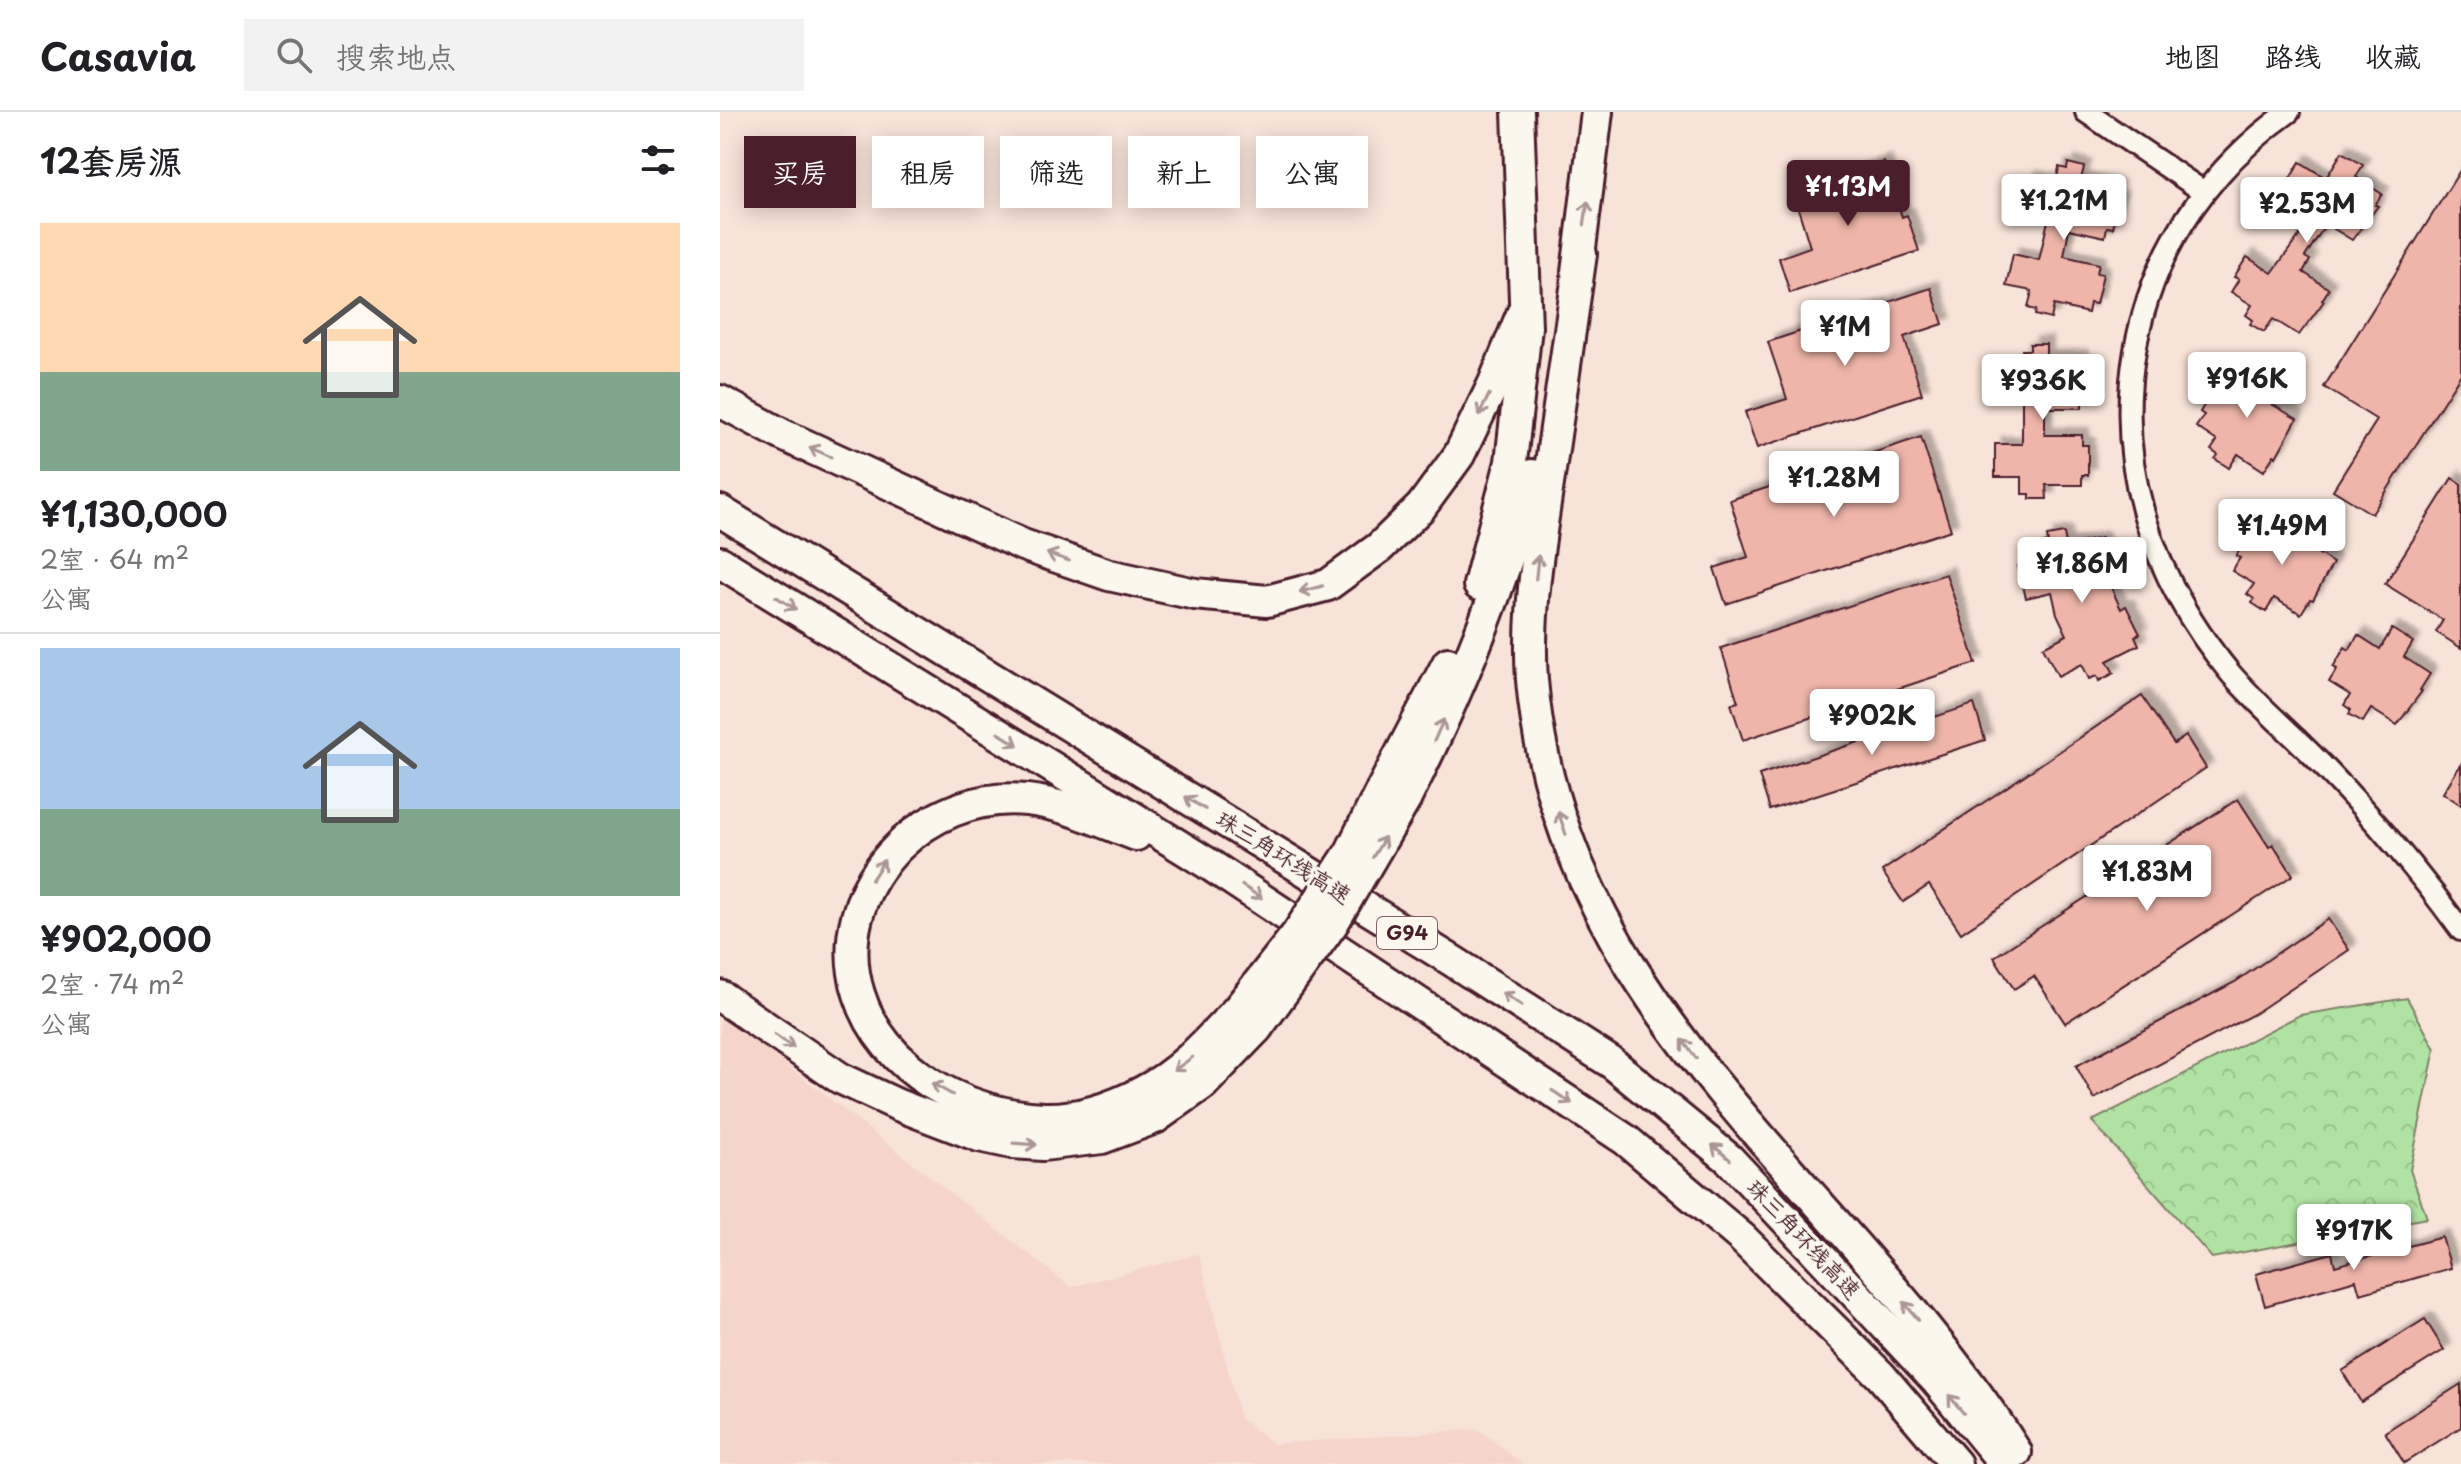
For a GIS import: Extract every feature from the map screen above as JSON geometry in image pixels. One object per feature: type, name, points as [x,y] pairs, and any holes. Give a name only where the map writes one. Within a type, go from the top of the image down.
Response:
[{"type":"highway","points":[[1394,795],[1480,583],[1511,462],[1526,327],[1518,112]]},
{"type":"highway","points":[[1597,112],[1581,254],[1540,539],[1532,625],[1532,678],[1540,740],[1555,803],[1577,864],[1602,919],[1711,1079],[1957,1364],[2023,1464]]},
{"type":"highway","points":[[720,996],[840,1078],[979,1136],[1012,1143],[1043,1145],[1102,1138],[1155,1118],[1203,1084],[1248,1019],[1350,853],[1394,795],[1469,662],[1519,525],[1540,447],[1581,254]]},
{"type":"highway","points":[[720,401],[783,435],[1023,545],[1109,575],[1195,594],[1267,601],[1328,585],[1380,547],[1421,507],[1459,455],[1494,383],[1525,307]]},
{"type":"highway","name":"珠三角环线高速","points":[[720,511],[1438,952],[1612,1063],[1729,1159],[1936,1380],[2005,1464]]},
{"type":"highway","name":"珠三角环线高速","points":[[720,562],[1207,863],[1626,1140],[1742,1238],[1881,1376],[1956,1464]]},
{"type":"highway","points":[[1207,863],[1071,810],[1027,800],[986,800],[951,810],[912,833],[882,861],[860,900],[852,944],[859,997],[880,1036],[901,1061],[941,1090],[998,1113],[1046,1119],[1097,1111],[1144,1092],[1248,1019]]},
{"type":"street","points":[[2086,112],[2204,192]]},
{"type":"street","points":[[2289,112],[2233,158],[2204,192],[2179,229],[2159,268],[2144,310],[2134,353],[2129,397],[2129,442],[2136,486],[2147,528],[2163,569],[2178,597],[2231,674],[2358,804],[2418,873],[2461,930]]},
{"type":"shaded area","points":[[720,1013],[1071,1287],[1199,1254],[1240,1418],[1273,1444],[1478,1429],[1523,1464],[720,1464]]},
{"type":"green space","points":[[2407,998],[2435,1049],[2410,1170],[2427,1218],[2212,1258],[2092,1121],[2300,1015]]},
{"type":"building","points":[[2342,152],[2363,165],[2356,177],[2382,194],[2375,205],[2378,206],[2352,240],[2326,224],[2305,257],[2310,260],[2303,272],[2329,289],[2299,335],[2273,319],[2264,332],[2250,324],[2253,320],[2246,315],[2252,305],[2231,292],[2239,279],[2234,277],[2247,257],[2272,273],[2307,225],[2299,220],[2306,210],[2284,197],[2292,184],[2288,182],[2300,162],[2326,178]]},
{"type":"building","points":[[1884,162],[1902,217],[1907,215],[1919,251],[1790,293],[1779,258],[1810,247],[1793,192]]},
{"type":"building","points":[[2068,163],[2084,167],[2081,180],[2116,188],[2114,197],[2120,198],[2113,228],[2107,227],[2105,237],[2069,229],[2064,256],[2099,264],[2097,273],[2103,274],[2096,304],[2090,303],[2088,313],[2054,305],[2051,319],[2035,315],[2036,310],[2028,308],[2032,291],[2006,286],[2013,254],[2039,260],[2049,216],[2022,210],[2029,178],[2056,184],[2059,167],[2067,169]]},
{"type":"building","points":[[2461,169],[2461,374],[2372,514],[2333,490],[2377,420],[2324,387]]},
{"type":"building","points":[[1931,288],[1943,324],[1904,337],[1922,394],[1757,448],[1745,412],[1787,399],[1768,342]]},
{"type":"building","points":[[2030,344],[2046,344],[2046,358],[2081,357],[2082,367],[2087,367],[2087,398],[2082,398],[2082,408],[2045,408],[2045,435],[2082,435],[2082,445],[2088,445],[2088,475],[2082,475],[2082,485],[2046,485],[2047,499],[2030,499],[2030,494],[2022,494],[2022,477],[1995,477],[1995,444],[2022,444],[2022,399],[1995,399],[1995,367],[2022,367],[2022,350],[2030,350]]},
{"type":"building","points":[[2263,367],[2285,381],[2270,403],[2297,419],[2276,457],[2274,455],[2264,471],[2238,454],[2229,468],[2215,459],[2218,455],[2211,450],[2217,441],[2196,427],[2204,415],[2200,412],[2212,392],[2216,395],[2230,373],[2251,387]]},
{"type":"building","points":[[1921,437],[1951,530],[1726,604],[1714,568],[1748,557],[1730,500]]},
{"type":"building","points":[[2452,478],[2461,484],[2461,648],[2436,632],[2443,620],[2385,584]]},
{"type":"building","points":[[2295,518],[2316,532],[2307,546],[2333,563],[2313,600],[2310,599],[2301,614],[2274,598],[2266,612],[2252,603],[2254,599],[2247,594],[2254,584],[2232,571],[2240,558],[2236,556],[2248,536],[2252,539],[2262,524],[2283,538]]},
{"type":"building","points":[[2064,533],[2066,546],[2101,538],[2103,548],[2109,546],[2116,576],[2110,578],[2114,594],[2121,609],[2126,606],[2140,634],[2135,636],[2139,645],[2107,661],[2114,673],[2099,681],[2097,676],[2089,679],[2082,664],[2058,676],[2043,647],[2067,635],[2057,614],[2052,592],[2026,598],[2018,566],[2044,560],[2041,544],[2048,542],[2047,536]]},
{"type":"building","points":[[1946,574],[1976,663],[1743,740],[1731,704],[1738,702],[1721,648]]},
{"type":"building","points":[[2392,629],[2413,642],[2404,657],[2430,674],[2422,691],[2397,725],[2371,709],[2363,722],[2349,714],[2351,710],[2344,705],[2350,695],[2329,682],[2337,669],[2333,667],[2345,647],[2349,650],[2358,635],[2380,649]]},
{"type":"building","points":[[2142,696],[2174,744],[2186,736],[2206,768],[1961,933],[1929,885],[1903,902],[1882,871]]},
{"type":"building","points":[[1974,704],[1985,740],[1770,810],[1759,775]]},
{"type":"building","points":[[2461,764],[2461,805],[2443,793]]},
{"type":"building","points":[[2238,799],[2269,847],[2273,844],[2293,875],[2065,1023],[2034,976],[2014,989],[1994,957]]},
{"type":"building","points":[[2328,919],[2349,950],[2254,1014],[2094,1099],[2076,1066],[2235,982]]},
{"type":"building","points":[[2442,1237],[2451,1268],[2360,1294],[2356,1280],[2265,1306],[2256,1274],[2332,1253],[2335,1266]]},
{"type":"building","points":[[2425,1319],[2444,1350],[2361,1402],[2342,1371]]},
{"type":"building","points":[[2461,1384],[2461,1427],[2404,1463],[2385,1432]]}]
